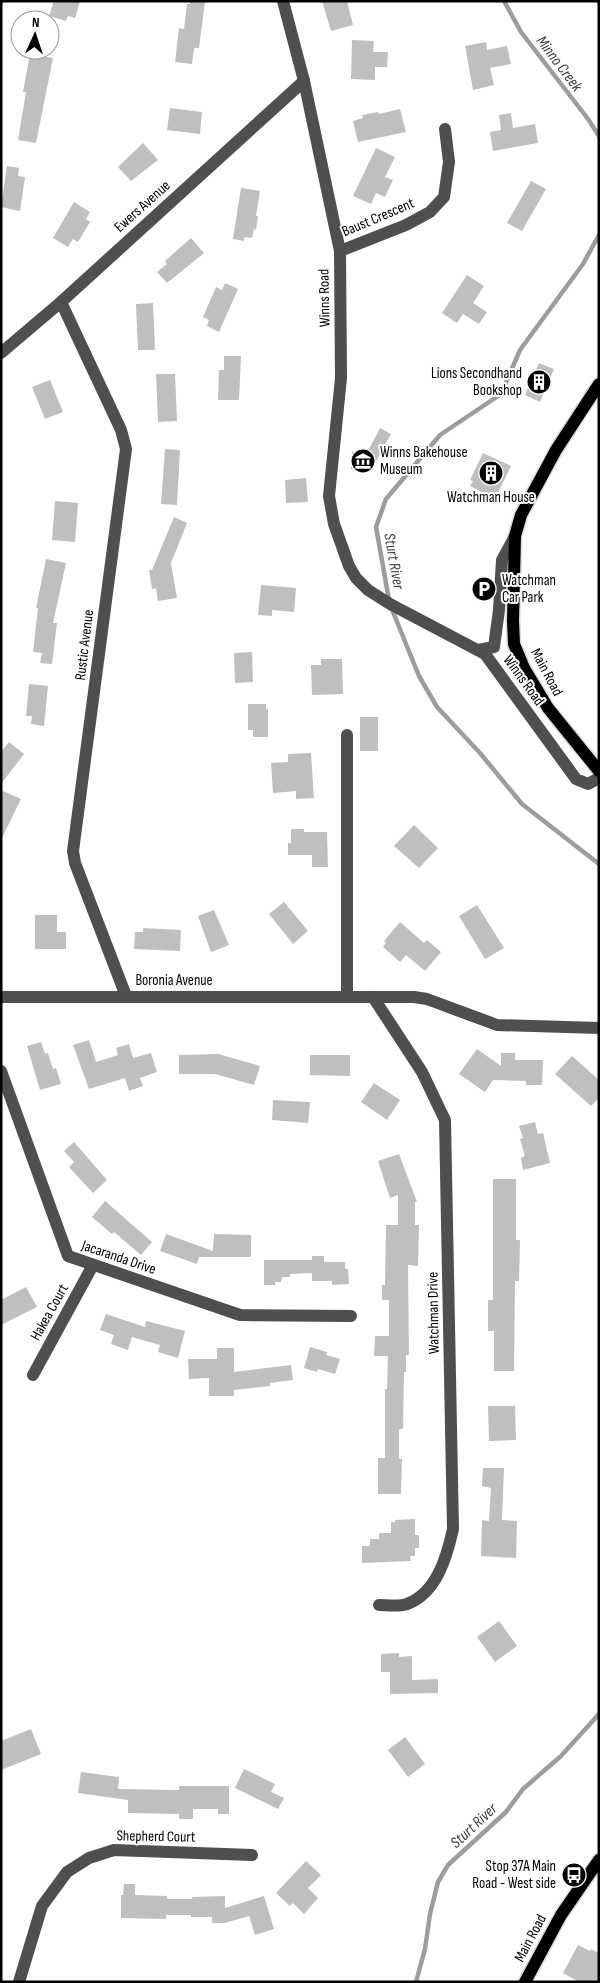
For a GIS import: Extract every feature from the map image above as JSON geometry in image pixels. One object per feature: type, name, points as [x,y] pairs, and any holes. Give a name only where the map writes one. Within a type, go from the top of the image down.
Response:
[{"type":"main road","name":"Main Road","points":[[599,384],[556,450],[521,515],[515,536],[512,621],[514,644],[524,668],[548,708],[599,771]]},
{"type":"main road","name":"Main Road","points":[[525,1982],[561,1915],[599,1860]]},
{"type":"street","name":"Winns Road","points":[[283,1],[304,81],[340,251],[341,378],[329,496],[334,524],[350,566],[356,578],[368,590],[404,612],[485,654],[576,779],[588,784],[599,778]]},
{"type":"street","name":"Ewers Avenue","points":[[1,353],[61,302],[304,81]]},
{"type":"street","name":"Baust Crescent","points":[[340,251],[406,226],[430,212],[444,197],[449,162],[445,129]]},
{"type":"street","name":"Rustic Avenue","points":[[61,302],[121,430],[126,449],[73,850],[75,863],[126,996]]},
{"type":"street","points":[[478,650],[494,647],[499,610],[502,560],[515,536]]},
{"type":"street","points":[[346,735],[347,997]]},
{"type":"street","name":"Boronia Avenue","points":[[1,997],[373,997],[427,999],[497,1026],[599,1028]]},
{"type":"street","name":"Watchman Drive","points":[[373,997],[422,1072],[445,1120],[453,1529],[448,1552],[438,1574],[419,1597],[405,1605],[379,1605]]},
{"type":"street","name":"Jacaranda Drive","points":[[1,1071],[68,1256],[240,1315],[351,1316]]},
{"type":"street","name":"Hakea Court","points":[[33,1375],[93,1265]]},
{"type":"street","name":"Shepherd Court","points":[[19,1982],[42,1906],[67,1872],[89,1858],[114,1850],[252,1855]]},
{"type":"building","points":[[54,1],[80,1],[75,18],[68,16],[66,21],[60,19],[60,10],[51,10]]},
{"type":"building","points":[[190,1],[205,1],[199,48],[194,48],[192,64],[175,62],[179,28],[184,29],[187,4],[190,4]]},
{"type":"building","points":[[322,1],[347,1],[353,25],[331,31]]},
{"type":"building","points":[[352,40],[374,41],[373,52],[388,52],[387,67],[375,67],[375,80],[351,79]]},
{"type":"building","points":[[486,42],[487,50],[507,46],[511,64],[490,68],[494,85],[473,90],[465,46]]},
{"type":"building","points":[[29,60],[53,60],[36,143],[18,140],[26,92],[23,92]]},
{"type":"building","points":[[170,108],[202,112],[200,134],[167,130]]},
{"type":"building","points":[[400,109],[406,132],[358,142],[353,121],[363,118],[362,115],[378,112],[379,114]]},
{"type":"building","points":[[511,113],[513,128],[535,124],[538,143],[493,151],[490,132],[501,130],[499,115]]},
{"type":"building","points":[[143,143],[158,160],[131,181],[118,167]]},
{"type":"building","points":[[376,148],[395,157],[385,177],[393,180],[385,197],[376,193],[371,204],[353,196]]},
{"type":"building","points":[[7,166],[19,168],[18,176],[25,177],[20,211],[1,207]]},
{"type":"building","points":[[531,181],[546,189],[522,231],[507,223]]},
{"type":"building","points":[[241,188],[260,191],[256,230],[254,229],[252,238],[244,237],[244,241],[233,239]]},
{"type":"building","points":[[74,202],[90,212],[86,219],[90,222],[78,242],[73,239],[68,247],[53,238]]},
{"type":"building","points":[[191,238],[204,253],[167,283],[157,272],[167,264],[165,261]]},
{"type":"building","points":[[467,275],[484,286],[473,303],[487,312],[479,324],[463,314],[457,323],[442,313]]},
{"type":"building","points":[[225,283],[238,289],[219,332],[207,326],[209,320],[203,317],[216,287],[222,290]]},
{"type":"building","points":[[153,303],[155,350],[138,350],[136,304]]},
{"type":"building","points":[[224,356],[241,356],[239,400],[218,400],[219,370],[224,370]]},
{"type":"building","name":"Lions Secondhand Bookshop","points":[[539,363],[554,369],[540,402],[525,395]]},
{"type":"building","points":[[156,374],[175,374],[177,421],[158,422]]},
{"type":"building","points":[[50,380],[63,412],[45,419],[32,387]]},
{"type":"building","points":[[380,428],[391,434],[373,470],[351,469],[352,452],[367,453]]},
{"type":"building","points":[[165,449],[180,450],[177,505],[161,504]]},
{"type":"building","name":"Watchman House","points":[[483,453],[511,466],[495,499],[470,486],[473,481],[470,480]]},
{"type":"building","points":[[306,478],[308,502],[286,503],[285,480]]},
{"type":"building","points":[[55,501],[78,503],[75,542],[52,540]]},
{"type":"building","points":[[174,517],[187,523],[171,563],[177,598],[158,601],[156,588],[152,589],[149,570],[152,570]]},
{"type":"building","points":[[46,559],[66,563],[53,623],[57,623],[52,664],[40,663],[42,653],[33,652],[38,608],[36,608]]},
{"type":"building","points":[[261,585],[296,588],[294,612],[272,610],[272,616],[258,615]]},
{"type":"building","points":[[252,652],[253,682],[235,683],[234,653]]},
{"type":"building","points":[[321,659],[342,659],[343,694],[312,695],[311,665],[321,665]]},
{"type":"building","points":[[29,684],[48,686],[44,726],[31,724],[32,716],[26,716]]},
{"type":"building","points":[[248,704],[266,704],[266,709],[268,709],[268,737],[253,737],[253,730],[248,730]]},
{"type":"building","points":[[360,717],[378,717],[378,751],[360,751]]},
{"type":"building","points":[[9,742],[24,754],[1,784],[1,752]]},
{"type":"building","points":[[311,753],[314,798],[296,799],[296,791],[273,793],[271,763],[288,762],[288,754]]},
{"type":"building","points":[[1,790],[21,799],[1,840]]},
{"type":"building","points":[[414,825],[438,848],[419,868],[394,846]]},
{"type":"building","points":[[291,829],[304,829],[304,832],[327,832],[328,867],[312,867],[312,855],[288,855],[288,843],[291,843]]},
{"type":"building","points":[[284,902],[308,931],[293,944],[269,914]]},
{"type":"building","points":[[477,905],[504,948],[485,959],[459,916]]},
{"type":"building","points":[[214,910],[229,945],[211,952],[198,916]]},
{"type":"building","points":[[35,915],[57,915],[57,932],[66,932],[66,949],[35,949]]},
{"type":"building","points":[[400,922],[424,943],[427,940],[441,952],[425,971],[406,955],[400,962],[383,947],[386,943],[384,941]]},
{"type":"building","points":[[143,928],[181,930],[180,951],[134,949],[135,932],[143,932]]},
{"type":"building","points":[[89,1040],[96,1062],[118,1055],[116,1048],[129,1044],[133,1058],[151,1053],[157,1072],[140,1078],[143,1086],[129,1091],[125,1078],[89,1089],[73,1045]]},
{"type":"building","points":[[41,1042],[45,1054],[48,1053],[53,1069],[56,1068],[61,1084],[40,1090],[27,1046]]},
{"type":"building","points":[[477,1049],[501,1066],[501,1053],[515,1053],[515,1060],[543,1060],[542,1085],[526,1085],[526,1081],[493,1080],[485,1092],[459,1074]]},
{"type":"building","points":[[218,1054],[260,1066],[254,1085],[215,1074],[179,1074],[179,1055]]},
{"type":"building","points":[[310,1055],[350,1055],[350,1076],[310,1075]]},
{"type":"building","points":[[572,1056],[599,1080],[599,1098],[591,1106],[555,1074]]},
{"type":"building","points":[[374,1083],[400,1100],[387,1120],[361,1102]]},
{"type":"building","points":[[273,1100],[310,1102],[308,1123],[272,1120]]},
{"type":"building","points":[[535,1122],[538,1134],[543,1133],[550,1163],[523,1170],[521,1158],[525,1156],[520,1139],[523,1138],[519,1126]]},
{"type":"building","points":[[74,1142],[107,1180],[93,1193],[69,1167],[74,1162],[64,1151]]},
{"type":"building","points":[[399,1154],[417,1202],[415,1202],[415,1225],[419,1225],[418,1266],[408,1265],[409,1355],[406,1355],[406,1372],[404,1372],[403,1429],[399,1429],[399,1459],[402,1459],[401,1494],[378,1494],[378,1458],[385,1458],[385,1389],[387,1389],[388,1356],[374,1356],[375,1336],[389,1336],[389,1300],[382,1300],[382,1285],[385,1285],[386,1225],[398,1225],[398,1195],[390,1198],[378,1161]]},
{"type":"building","points":[[493,1179],[516,1179],[516,1240],[520,1240],[519,1281],[515,1281],[514,1371],[494,1371],[494,1331],[488,1331],[488,1300],[493,1300]]},
{"type":"building","points":[[105,1201],[152,1242],[141,1255],[114,1232],[112,1234],[92,1217]]},
{"type":"building","points":[[166,1234],[213,1251],[214,1234],[251,1235],[251,1257],[199,1257],[197,1264],[160,1251]]},
{"type":"building","points":[[312,1256],[324,1256],[324,1262],[345,1262],[345,1269],[348,1269],[349,1284],[332,1285],[332,1281],[312,1281],[312,1273],[290,1274],[290,1277],[282,1277],[281,1282],[275,1282],[275,1285],[264,1285],[264,1260],[312,1260]]},
{"type":"building","points":[[26,1287],[37,1307],[1,1325],[1,1300]]},
{"type":"building","points":[[106,1314],[145,1327],[146,1321],[185,1331],[178,1358],[158,1352],[160,1345],[132,1337],[128,1350],[111,1344],[114,1335],[100,1330]]},
{"type":"building","points":[[310,1347],[327,1352],[326,1355],[340,1359],[335,1374],[318,1369],[317,1372],[304,1368]]},
{"type":"building","points":[[217,1348],[234,1348],[234,1372],[291,1365],[293,1380],[270,1383],[270,1386],[234,1390],[234,1396],[209,1396],[209,1378],[189,1379],[188,1359],[217,1359]]},
{"type":"building","points":[[488,1406],[515,1406],[516,1440],[489,1441]]},
{"type":"building","points":[[483,1468],[504,1468],[502,1520],[517,1521],[516,1558],[481,1556],[482,1520],[489,1521],[491,1488],[482,1486]]},
{"type":"building","points":[[415,1519],[415,1535],[419,1535],[419,1548],[415,1548],[415,1556],[410,1556],[411,1561],[362,1563],[362,1546],[370,1546],[370,1539],[379,1539],[379,1533],[391,1533],[391,1522],[395,1522],[395,1520]]},
{"type":"building","points":[[499,1621],[517,1646],[495,1662],[477,1637]]},
{"type":"building","points":[[399,1653],[399,1657],[412,1656],[412,1680],[438,1679],[438,1693],[390,1694],[390,1672],[381,1672],[381,1654]]},
{"type":"building","points":[[31,1729],[41,1754],[1,1770],[1,1741]]},
{"type":"building","points":[[405,1737],[425,1764],[408,1777],[388,1750]]},
{"type":"building","points":[[244,1769],[275,1784],[271,1792],[284,1798],[278,1809],[235,1788]]},
{"type":"building","points":[[81,1772],[119,1777],[118,1789],[179,1790],[179,1786],[229,1786],[229,1814],[218,1814],[218,1809],[193,1809],[193,1819],[179,1819],[179,1814],[128,1813],[128,1800],[78,1793]]},
{"type":"building","points":[[306,1861],[321,1875],[308,1888],[318,1898],[304,1914],[293,1903],[290,1906],[276,1893]]},
{"type":"building","points":[[124,1884],[135,1884],[135,1895],[167,1896],[167,1899],[225,1896],[225,1908],[264,1896],[274,1929],[255,1935],[249,1916],[225,1923],[212,1923],[212,1917],[191,1917],[191,1915],[166,1915],[166,1919],[121,1918],[121,1895],[123,1895]]},
{"type":"building","points":[[578,1945],[599,1953],[599,1982],[579,1982],[563,1973]]},
{"type":"waterway","name":"Minno Creek","points":[[504,1],[521,32],[599,136]]},
{"type":"waterway","name":"Sturt River","points":[[389,600],[376,527],[386,499],[440,435],[501,394],[520,350],[583,264],[599,235]]},
{"type":"waterway","name":"Sturt River","points":[[391,607],[419,676],[437,707],[480,753],[522,804],[599,864]]},
{"type":"waterway","name":"Sturt River","points":[[416,1982],[425,1949],[430,1914],[438,1882],[448,1865],[506,1812],[523,1789],[561,1756],[599,1714]]},
{"type":"place","name":"Lions Secondhand Bookshop","points":[[539,382]]},
{"type":"place","name":"Winns Bakehouse Museum","points":[[363,461]]},
{"type":"place","name":"Watchman House","points":[[491,473]]},
{"type":"place","name":"Watchman Car Park","points":[[484,589]]},
{"type":"place","name":"Stop 37A Main Road - West side","points":[[574,1875]]}]
